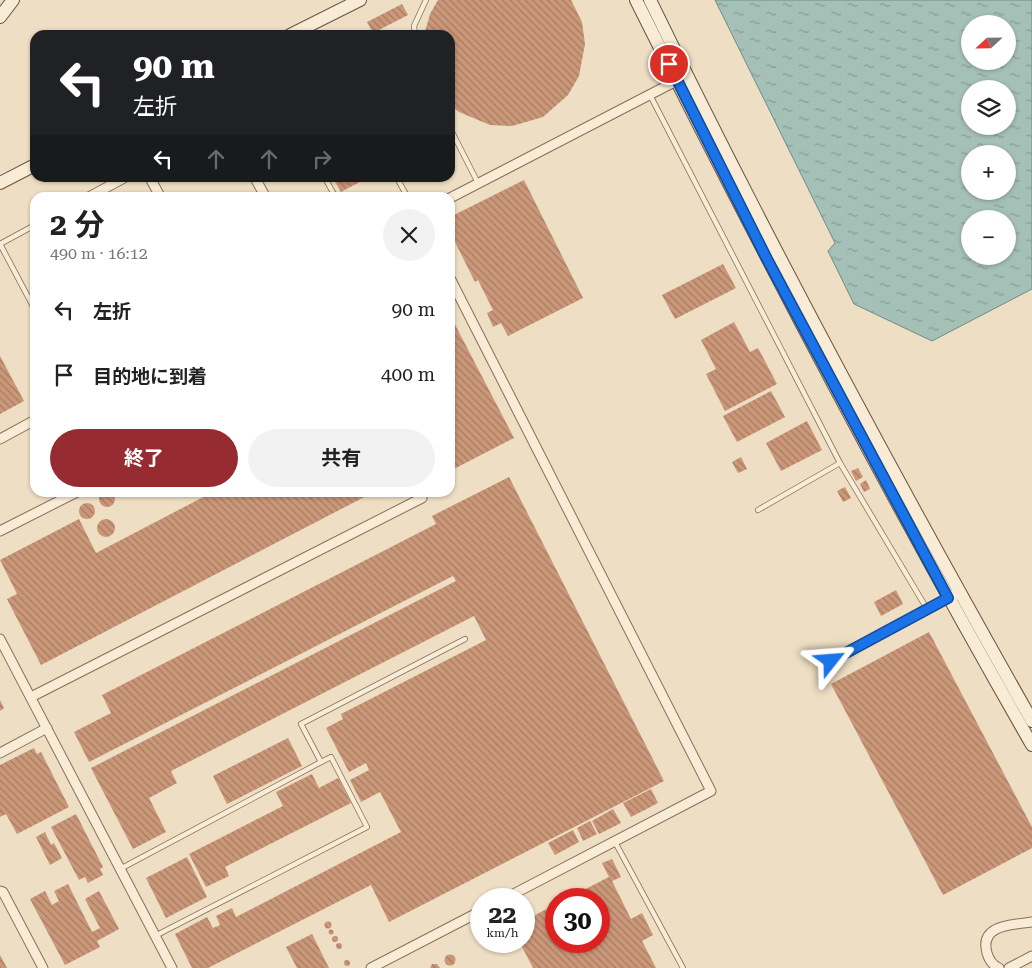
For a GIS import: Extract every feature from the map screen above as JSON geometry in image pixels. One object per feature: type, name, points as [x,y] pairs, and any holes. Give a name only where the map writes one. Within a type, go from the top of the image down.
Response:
[{"type":"street","points":[[0,17],[13,0]]},
{"type":"street","points":[[300,30],[360,0]]},
{"type":"street","points":[[636,0],[683,78]]},
{"type":"street","points":[[650,0],[683,78],[767,259],[954,595],[1032,745]]},
{"type":"street","points":[[455,195],[683,78]]},
{"type":"street","points":[[0,183],[30,168]]},
{"type":"street","points":[[98,192],[117,182]]},
{"type":"street","points":[[455,288],[711,791],[525,888]]},
{"type":"street","points":[[0,439],[30,423]]},
{"type":"street","points":[[0,532],[67,497]]},
{"type":"street","points":[[31,697],[422,497]]},
{"type":"street","points":[[831,661],[954,595]]},
{"type":"street","points":[[954,595],[1032,720]]},
{"type":"street","points":[[0,639],[172,968]]},
{"type":"street","points":[[0,753],[47,728]]},
{"type":"street","points":[[0,890],[3,892],[42,968]]},
{"type":"street","points":[[371,968],[470,917]]},
{"type":"street","points":[[999,968],[990,961],[986,950],[985,941],[990,932],[998,927],[1032,922]]},
{"type":"street","points":[[1009,968],[1032,956]]},
{"type":"lane","points":[[414,30],[414,26],[426,0]]},
{"type":"lane","points":[[650,95],[840,463],[927,609]]},
{"type":"lane","points":[[455,138],[478,183]]},
{"type":"lane","points":[[30,228],[0,244],[30,301]]},
{"type":"lane","points":[[758,510],[840,463]]},
{"type":"lane","points":[[321,762],[301,724],[465,639]]},
{"type":"lane","points":[[120,869],[331,757],[367,827],[155,936]]},
{"type":"lane","points":[[615,841],[683,968]]},
{"type":"water","points":[[715,0],[1032,0],[1032,289],[932,341],[854,304],[828,251],[835,243]]},
{"type":"building","points":[[438,0],[571,0],[582,22],[585,44],[579,76],[568,95],[543,117],[512,126],[490,125],[455,109],[455,30],[425,30],[430,14]]},
{"type":"building","points":[[402,4],[408,15],[379,30],[371,30],[367,22]]},
{"type":"building","points":[[524,180],[583,298],[508,336],[501,323],[493,327],[487,313],[493,310],[478,280],[475,282],[455,242],[455,214]]},
{"type":"building","points":[[335,182],[360,182],[341,192]]},
{"type":"building","points":[[723,264],[736,288],[675,319],[662,295]]},
{"type":"building","points":[[734,322],[750,352],[758,348],[777,384],[725,411],[706,374],[716,369],[701,340]]},
{"type":"building","points":[[455,325],[514,438],[455,468]]},
{"type":"building","points":[[0,356],[24,401],[0,414]]},
{"type":"building","points":[[771,391],[785,417],[737,442],[723,416]]},
{"type":"building","points":[[807,421],[822,450],[781,471],[766,443]]},
{"type":"building","points":[[741,457],[747,469],[738,473],[732,462]]},
{"type":"building","points":[[858,468],[863,477],[856,481],[851,471]]},
{"type":"building","points":[[509,477],[664,781],[389,922],[371,885],[208,968],[192,968],[175,934],[207,917],[213,928],[220,925],[216,916],[232,908],[236,917],[401,832],[380,792],[361,802],[350,780],[369,770],[366,763],[349,772],[326,728],[343,719],[341,714],[486,640],[474,616],[171,771],[177,783],[149,798],[166,832],[133,849],[91,768],[456,581],[453,576],[89,762],[74,732],[111,713],[102,695],[436,524],[432,516]]},
{"type":"building","points":[[866,480],[870,489],[864,492],[860,484]]},
{"type":"building","points":[[845,487],[851,498],[843,502],[837,491]]},
{"type":"building","points":[[100,497],[114,497],[114,502],[107,507],[99,499]]},
{"type":"building","points":[[203,497],[364,497],[41,665],[7,599],[17,594],[0,560],[79,519],[96,553]]},
{"type":"building","points":[[87,503],[93,505],[95,511],[93,517],[87,519],[81,517],[79,511],[81,505]]},
{"type":"building","points":[[106,519],[112,522],[115,528],[112,534],[106,537],[100,534],[97,528],[100,522]]},
{"type":"building","points":[[896,590],[903,604],[881,616],[874,602]]},
{"type":"building","points":[[929,632],[1032,827],[1032,848],[943,895],[831,684]]},
{"type":"building","points":[[0,700],[4,708],[0,711]]},
{"type":"building","points":[[288,738],[302,766],[227,804],[213,776]]},
{"type":"building","points":[[34,748],[37,754],[41,752],[69,807],[17,834],[6,814],[0,817],[0,765]]},
{"type":"building","points":[[312,774],[319,788],[338,778],[351,803],[225,867],[229,876],[206,887],[189,854],[283,806],[276,792]]},
{"type":"building","points":[[651,789],[658,803],[631,817],[623,803]]},
{"type":"building","points":[[613,809],[621,823],[599,834],[592,821]]},
{"type":"building","points":[[76,814],[103,867],[100,869],[103,875],[88,883],[85,877],[79,880],[51,827]]},
{"type":"building","points":[[590,821],[597,834],[583,841],[577,828]]},
{"type":"building","points":[[573,830],[579,842],[555,855],[548,843]]},
{"type":"building","points":[[45,832],[51,845],[54,843],[62,858],[50,865],[36,837]]},
{"type":"building","points":[[187,857],[207,897],[166,918],[146,878]]},
{"type":"building","points":[[612,859],[621,877],[612,881],[631,919],[642,913],[653,935],[642,941],[656,968],[533,968],[525,953],[535,953],[535,915],[545,910],[545,953],[610,953],[610,888],[588,888],[609,877],[602,863]]},
{"type":"building","points":[[68,884],[92,932],[100,928],[85,899],[99,891],[119,929],[97,941],[100,947],[65,965],[30,899],[45,891],[52,905],[59,901],[54,891]]},
{"type":"building","points":[[328,922],[331,925],[328,928],[325,925]]},
{"type":"building","points":[[331,929],[334,932],[331,935],[328,932]]},
{"type":"building","points":[[312,934],[329,968],[297,968],[286,947]]},
{"type":"building","points":[[335,936],[338,939],[335,942],[332,939]]},
{"type":"building","points":[[339,943],[342,946],[339,949],[336,946]]},
{"type":"building","points":[[0,955],[7,968],[0,968]]},
{"type":"building","points":[[448,955],[452,955],[455,960],[454,964],[448,965],[445,962],[445,958]]},
{"type":"building","points":[[347,960],[350,963],[347,966],[344,963]]},
{"type":"building","points":[[432,964],[437,964],[440,968],[430,968]]},
{"type":"route","points":[[669,64],[767,259],[948,598],[831,661]]}]
